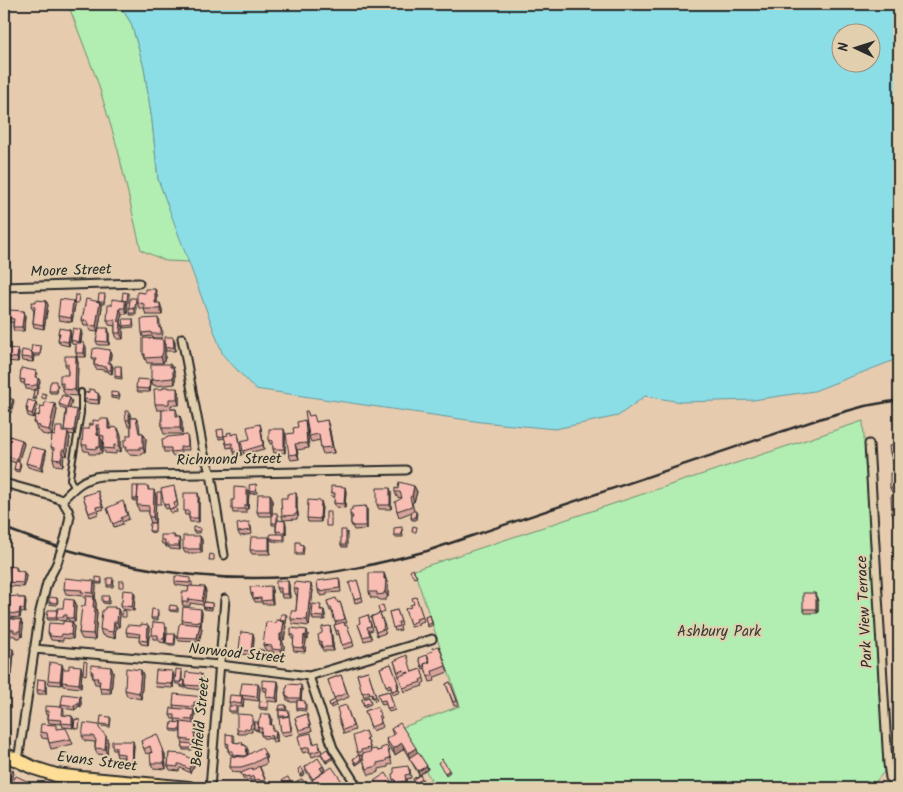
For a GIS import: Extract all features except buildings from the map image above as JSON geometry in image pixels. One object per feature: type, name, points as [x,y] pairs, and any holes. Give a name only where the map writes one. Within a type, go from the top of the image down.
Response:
[{"type":"highway","name":"Evans Street","points":[[4,754],[44,772],[56,775],[189,788]]},
{"type":"street","name":"Moore Street","points":[[4,287],[139,283]]},
{"type":"street","points":[[182,338],[204,454],[210,474],[224,555]]},
{"type":"street","name":"Park View Terrace","points":[[869,444],[890,778],[899,785]]},
{"type":"street","name":"Richmond Street","points":[[62,500],[74,487],[88,479],[101,476],[406,470]]},
{"type":"street","points":[[4,483],[62,500],[70,516],[66,536],[57,563],[47,584],[40,611],[18,761]]},
{"type":"street","name":"Belfield Street","points":[[210,788],[225,599]]},
{"type":"street","name":"Norwood Street","points":[[34,649],[220,665],[309,676],[432,639]]},
{"type":"street","points":[[309,676],[333,748],[358,788]]},
{"type":"lane","points":[[74,487],[70,475],[81,413],[81,392]]},
{"type":"green space","points":[[68,4],[119,4],[131,23],[144,67],[158,179],[190,262],[166,261],[141,250],[118,150],[97,80]]},
{"type":"green space","name":"Ashbury Park","points":[[863,421],[884,772],[870,788],[418,788],[431,779],[398,729],[460,706],[414,570]]},
{"type":"water","points":[[119,4],[899,4],[899,354],[892,361],[814,391],[753,400],[681,402],[645,396],[618,416],[555,429],[481,422],[255,389],[223,355],[158,179],[144,67],[131,23]]},
{"type":"railway","points":[[4,528],[73,552],[108,561],[179,574],[252,578],[289,577],[341,571],[427,551],[822,418],[865,406],[899,400]]}]
